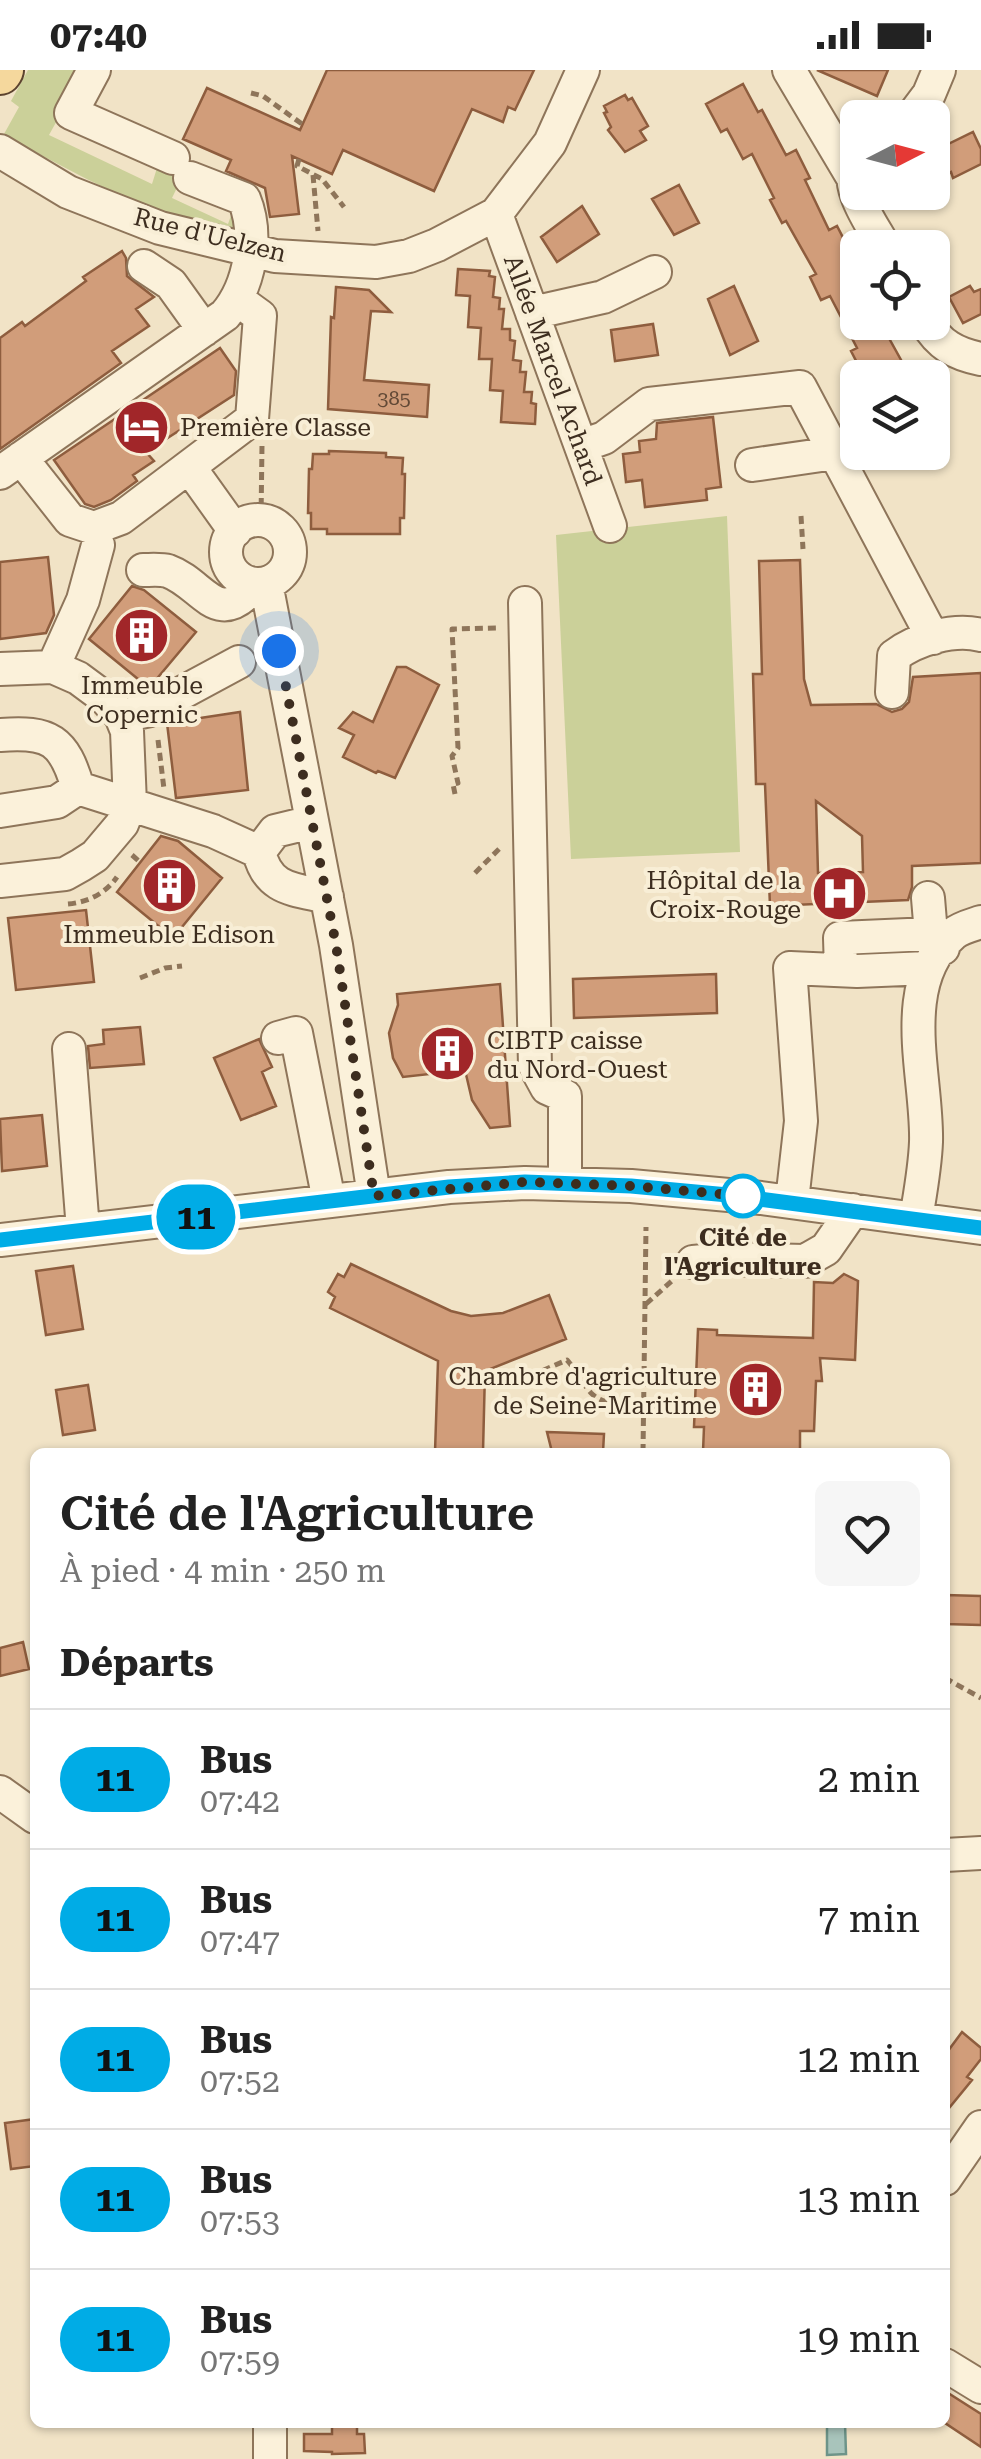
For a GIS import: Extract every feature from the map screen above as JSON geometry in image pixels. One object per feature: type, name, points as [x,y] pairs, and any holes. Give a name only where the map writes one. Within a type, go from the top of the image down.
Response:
[{"type":"street","points":[[94,70],[72,113],[244,199],[252,217],[250,250],[238,300],[225,316],[10,466],[70,520],[94,528],[122,518],[252,419],[260,316],[238,300]]},
{"type":"street","name":"Rue d'Uelzen","points":[[0,151],[68,192],[160,228],[275,256],[376,262],[437,245],[496,214],[550,143],[583,70]]},
{"type":"street","points":[[789,70],[840,145]]},
{"type":"street","points":[[924,100],[940,70]]},
{"type":"street","name":"Allée Marcel Achard","points":[[496,214],[610,526]]},
{"type":"street","points":[[144,266],[171,284],[204,330]]},
{"type":"street","points":[[532,313],[603,298],[655,272]]},
{"type":"street","points":[[938,340],[959,354],[981,358]]},
{"type":"street","points":[[581,446],[604,438],[650,404],[800,387],[933,638]]},
{"type":"street","points":[[752,465],[835,452]]},
{"type":"street","points":[[190,468],[234,530]]},
{"type":"street","points":[[143,570],[167,571],[218,605],[232,604],[260,584],[278,577],[286,567],[290,549],[286,537],[278,527],[261,520],[234,530],[227,543],[228,562],[238,577],[260,584]]},
{"type":"street","points":[[53,667],[83,600],[98,545]]},
{"type":"street","points":[[260,584],[326,897],[374,1196]]},
{"type":"street","points":[[526,616],[535,1066],[547,1088],[566,1096],[565,1184]]},
{"type":"street","points":[[892,692],[894,656],[906,647],[933,638],[981,634]]},
{"type":"street","points":[[121,716],[150,710],[238,662]]},
{"type":"street","points":[[0,669],[53,667],[78,678],[104,698],[121,716],[126,731],[130,804],[122,824],[95,856],[65,874],[0,881]]},
{"type":"street","points":[[0,735],[27,733],[54,740],[69,758],[78,788]]},
{"type":"street","points":[[78,788],[213,831],[258,852],[263,870],[279,885],[326,897]]},
{"type":"street","points":[[0,811],[57,802],[78,788]]},
{"type":"street","points":[[258,852],[275,831],[312,822]]},
{"type":"street","points":[[916,1219],[926,1141],[919,1012],[934,950],[928,898]]},
{"type":"street","points":[[792,1201],[801,1121],[790,968],[841,970],[934,950],[954,933],[981,922]]},
{"type":"street","points":[[278,1038],[296,1033],[329,1201]]},
{"type":"street","points":[[69,1050],[83,1230]]},
{"type":"street","points":[[0,1240],[449,1187],[565,1184],[792,1201],[981,1228]]},
{"type":"street","points":[[693,1262],[805,1262],[826,1249],[853,1210]]},
{"type":"street","points":[[0,1792],[30,1813]]},
{"type":"street","points":[[950,1855],[981,1853]]},
{"type":"street","points":[[950,2172],[981,2128]]},
{"type":"street","points":[[950,2368],[981,2386]]},
{"type":"street","points":[[270,2428],[270,2459]]},
{"type":"path","points":[[251,93],[263,96],[302,124]]},
{"type":"path","points":[[299,159],[297,166],[322,179],[344,207]]},
{"type":"path","points":[[313,176],[320,244]]},
{"type":"path","points":[[802,516],[803,549]]},
{"type":"path","points":[[455,794],[453,784],[458,783],[452,756],[458,748],[452,629],[526,616]]},
{"type":"path","points":[[160,760],[172,760]]},
{"type":"path","points":[[132,856],[140,862]]},
{"type":"path","points":[[140,978],[182,966]]},
{"type":"path","points":[[642,1448],[646,1228]]},
{"type":"path","points":[[646,1304],[693,1262]]},
{"type":"path","points":[[507,1386],[566,1360],[592,1394],[614,1404],[671,1406]]},
{"type":"path","points":[[950,1681],[981,1698]]},
{"type":"green space","points":[[28,70],[85,70],[49,135],[152,184],[157,168],[175,175],[186,169],[172,198],[228,224],[234,207],[234,230],[144,204],[87,179],[4,134],[19,107],[11,101]]},
{"type":"green space","points":[[727,516],[740,852],[571,859],[556,535]]},
{"type":"water","points":[[827,2428],[845,2428],[846,2454],[827,2455]]},
{"type":"building","points":[[327,70],[534,70],[515,110],[508,107],[503,122],[472,109],[434,191],[343,150],[332,174],[292,156],[299,214],[270,217],[265,188],[226,171],[231,160],[183,139],[207,88],[300,130]]},
{"type":"building","points":[[817,70],[888,70],[877,96]]},
{"type":"building","points":[[743,84],[786,155],[796,150],[810,178],[805,180],[829,230],[837,226],[840,232],[840,315],[830,296],[821,300],[810,277],[816,274],[786,221],[782,223],[752,154],[743,159],[727,129],[721,132],[706,104]]},
{"type":"building","points":[[625,95],[628,100],[632,98],[648,126],[640,131],[646,140],[625,152],[608,130],[611,127],[604,106]]},
{"type":"building","points":[[973,132],[981,149],[981,164],[953,178],[950,143]]},
{"type":"building","points":[[679,185],[699,223],[674,235],[652,199]]},
{"type":"building","points":[[582,206],[599,234],[557,262],[541,237]]},
{"type":"building","points":[[122,251],[127,276],[154,297],[136,309],[149,326],[112,351],[121,363],[0,449],[0,338],[22,322],[25,326],[86,281],[83,277]]},
{"type":"building","points":[[458,269],[490,271],[489,276],[495,277],[493,297],[500,298],[499,309],[504,309],[502,329],[510,329],[510,340],[515,341],[513,360],[521,361],[520,372],[526,372],[524,392],[532,392],[535,424],[501,422],[503,391],[490,390],[492,359],[479,359],[481,328],[468,327],[470,296],[456,295]]},
{"type":"building","points":[[734,286],[758,341],[730,355],[708,299]]},
{"type":"building","points":[[970,286],[974,292],[981,289],[981,314],[963,323],[950,296]]},
{"type":"building","points":[[336,287],[369,290],[391,312],[371,311],[364,380],[429,385],[427,417],[328,409],[331,317],[334,318]]},
{"type":"building","points":[[653,324],[658,355],[615,361],[611,330]]},
{"type":"building","points":[[853,340],[890,340],[901,360],[856,360],[851,351],[857,348]]},
{"type":"building","name":"Première Classe","points":[[220,348],[236,371],[234,395],[146,452],[154,461],[133,475],[137,481],[111,500],[94,507],[85,504],[54,460]]},
{"type":"building","points":[[713,417],[721,487],[706,489],[707,500],[645,507],[642,480],[626,482],[623,454],[640,452],[639,441],[656,439],[657,423]]},
{"type":"building","points":[[386,453],[386,457],[403,458],[404,518],[400,518],[400,534],[327,534],[327,529],[311,529],[309,469],[313,454]]},
{"type":"building","points":[[48,557],[54,615],[46,633],[0,639],[0,562]]},
{"type":"building","points":[[800,560],[804,679],[811,705],[876,704],[892,712],[909,702],[913,677],[981,673],[981,863],[912,866],[908,900],[770,906],[765,784],[756,784],[753,674],[762,674],[759,561]],"holes":[[[816,801],[862,836],[863,872],[818,873]]]},
{"type":"building","name":"Immeuble Copernic","points":[[132,586],[144,590],[196,632],[149,688],[89,639]]},
{"type":"building","points":[[397,667],[406,667],[439,685],[395,778],[343,757],[354,735],[339,728],[353,712],[373,722]]},
{"type":"building","points":[[240,712],[248,790],[176,798],[167,723]]},
{"type":"building","name":"Immeuble Edison","points":[[161,836],[178,841],[222,878],[173,938],[117,892]]},
{"type":"building","points":[[86,910],[94,982],[16,990],[8,918]]},
{"type":"building","points":[[716,974],[717,1013],[574,1018],[573,979]]},
{"type":"building","name":"CIBTP caisse du Nord-Ouest","points":[[500,984],[510,1126],[490,1128],[472,1100],[465,1070],[403,1077],[393,1058],[389,1033],[398,1005],[397,994]]},
{"type":"building","points":[[140,1027],[144,1064],[90,1068],[88,1046],[104,1044],[103,1030]]},
{"type":"building","points":[[259,1039],[272,1067],[262,1072],[276,1106],[241,1120],[214,1058]]},
{"type":"building","points":[[42,1115],[47,1166],[2,1171],[0,1119]]},
{"type":"building","points":[[351,1264],[451,1311],[471,1316],[503,1313],[549,1295],[566,1339],[485,1371],[483,1448],[435,1448],[438,1361],[330,1308],[335,1297],[328,1292],[338,1274],[344,1277]]},
{"type":"building","points":[[73,1266],[83,1329],[46,1335],[36,1271]]},
{"type":"building","name":"Chambre d'agriculture de Seine-Maritime","points":[[844,1274],[858,1281],[855,1360],[820,1358],[822,1381],[816,1381],[814,1431],[800,1431],[800,1448],[703,1448],[704,1427],[694,1427],[698,1329],[717,1330],[717,1335],[813,1338],[814,1282],[833,1283]]},
{"type":"building","points":[[88,1385],[95,1430],[63,1435],[56,1390]]},
{"type":"building","points":[[547,1432],[604,1434],[603,1448],[551,1448]]},
{"type":"building","points":[[950,1595],[981,1596],[981,1625],[950,1624]]},
{"type":"building","points":[[23,1642],[29,1669],[0,1676],[0,1648]]},
{"type":"building","points":[[962,2032],[981,2048],[981,2059],[967,2077],[972,2080],[950,2107],[950,2048]]},
{"type":"building","points":[[30,2120],[30,2167],[11,2169],[5,2123]]},
{"type":"building","points":[[950,2394],[981,2414],[981,2447],[950,2426]]},
{"type":"building","points":[[332,2428],[357,2428],[357,2434],[364,2434],[365,2453],[304,2451],[304,2434],[332,2434]]},
{"type":"bus line","name":"11","points":[[0,1240],[449,1187],[525,1182],[631,1186],[792,1201],[981,1228]]},
{"type":"place","name":"Première Classe","points":[[141,427]]},
{"type":"place","name":"Immeuble Copernic","points":[[142,636]]},
{"type":"place","name":"Immeuble Edison","points":[[169,885]]},
{"type":"place","name":"Hôpital de la Croix-Rouge","points":[[840,894]]},
{"type":"place","name":"CIBTP caisse du Nord-Ouest","points":[[448,1054]]},
{"type":"place","name":"Cité de l'Agriculture","points":[[743,1196]]},
{"type":"place","name":"Chambre d'agriculture de Seine-Maritime","points":[[756,1390]]},
{"type":"route","points":[[279,651],[336,945],[374,1196],[525,1182],[743,1196]]}]
